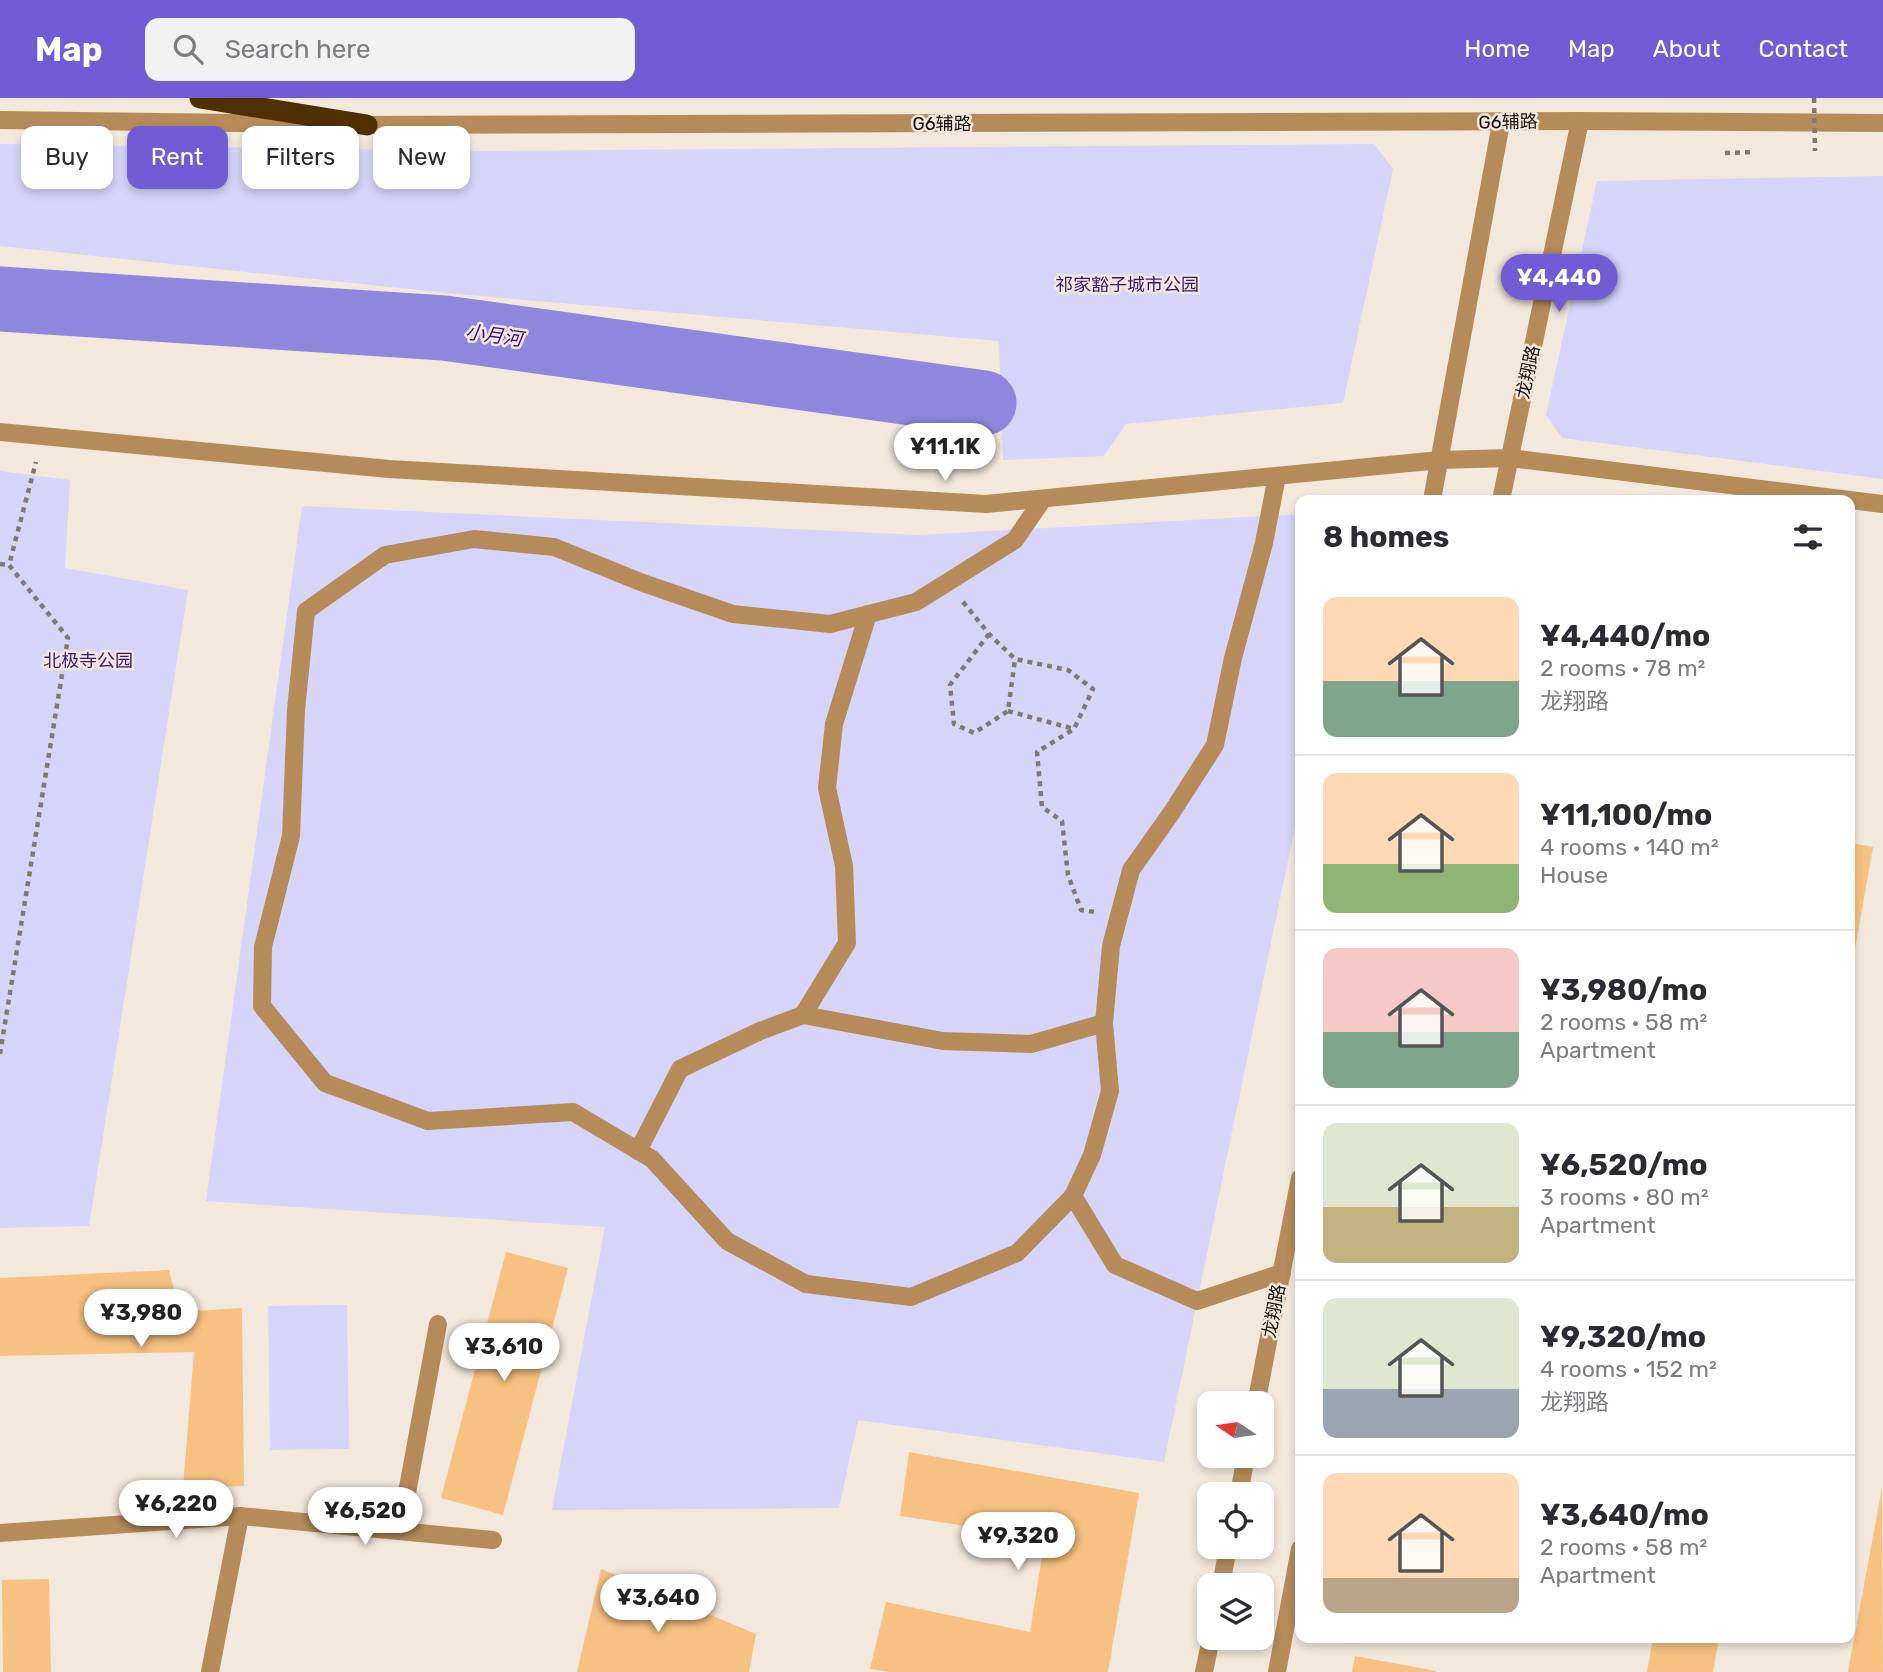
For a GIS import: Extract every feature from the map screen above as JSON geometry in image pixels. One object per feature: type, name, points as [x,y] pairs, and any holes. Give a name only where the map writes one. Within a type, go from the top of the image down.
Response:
[{"type":"highway","points":[[200,98],[367,125]]},
{"type":"street","name":"G6辅路","points":[[0,120],[367,125],[1580,121],[1883,123]]},
{"type":"street","name":"龙翔路","points":[[1503,495],[1580,121]]},
{"type":"street","points":[[1433,495],[1501,123]]},
{"type":"street","points":[[0,432],[430,471],[986,504],[1440,460],[1510,458],[1810,495]]},
{"type":"street","points":[[1042,499],[1015,540],[916,602],[830,624],[733,614],[643,583],[554,547],[474,539],[385,555],[306,611],[296,710],[291,836],[263,947],[262,1006],[326,1083],[428,1121],[573,1112],[652,1159],[727,1241],[806,1284],[911,1297],[1017,1253],[1073,1196],[1092,1155],[1110,1091],[1104,1023],[1111,946],[1118,915],[1131,870],[1214,745],[1233,658],[1264,543],[1277,476]]},
{"type":"street","points":[[1855,501],[1883,504]]},
{"type":"street","points":[[803,1014],[847,943],[844,866],[827,788],[834,724],[868,614]]},
{"type":"street","points":[[638,1151],[680,1069],[803,1014],[943,1041],[1031,1044],[1104,1023]]},
{"type":"street","points":[[1073,1196],[1115,1265],[1197,1301],[1282,1273]]},
{"type":"street","name":"龙翔路","points":[[1259,1391],[1295,1204]]},
{"type":"street","points":[[400,1531],[438,1324]]},
{"type":"street","points":[[210,1672],[240,1516]]},
{"type":"street","points":[[0,1533],[240,1516],[494,1540]]},
{"type":"street","points":[[1277,1672],[1295,1576]]},
{"type":"street","points":[[1204,1672],[1209,1650]]},
{"type":"path","points":[[1814,98],[1815,151]]},
{"type":"path","points":[[9,565],[43,436]]},
{"type":"path","points":[[0,564],[9,565],[68,638],[0,1054]]},
{"type":"path","points":[[948,582],[989,635],[1015,659],[1068,670],[1093,689],[1073,729],[1037,752],[1042,807],[1062,821],[1068,875],[1081,910],[1118,915]]},
{"type":"path","points":[[989,635],[950,685],[954,724],[974,733],[1008,711],[1073,729]]},
{"type":"path","points":[[1008,711],[1015,659]]},
{"type":"green space","name":"祁家豁子城市公园","points":[[0,144],[21,144],[21,189],[113,189],[113,146],[127,146],[127,189],[228,189],[228,147],[242,148],[242,189],[359,189],[359,149],[373,150],[373,189],[470,189],[470,151],[1374,144],[1393,169],[1343,403],[1126,424],[1104,456],[1003,460],[999,341],[457,294],[0,246]]},
{"type":"green space","points":[[1883,176],[1883,479],[1562,438],[1546,415],[1597,181]]},
{"type":"green space","name":"北极寺公园","points":[[0,471],[70,480],[65,568],[188,590],[89,1226],[0,1228]]},
{"type":"green space","points":[[302,506],[919,535],[1295,514],[1295,826],[1164,1462],[858,1420],[839,1508],[552,1510],[605,1227],[206,1201]]},
{"type":"green space","points":[[347,1305],[349,1449],[270,1450],[268,1306]]},
{"type":"building","points":[[1855,844],[1873,847],[1855,949]]},
{"type":"building","points":[[506,1252],[568,1268],[503,1515],[441,1498]]},
{"type":"building","points":[[169,1270],[179,1312],[242,1308],[244,1486],[183,1488],[194,1352],[0,1356],[0,1278]]},
{"type":"building","points":[[909,1452],[1139,1493],[1108,1672],[890,1672],[870,1669],[886,1602],[1030,1632],[1045,1538],[900,1516]]},
{"type":"building","points":[[1882,1488],[1883,1672],[1848,1672]]},
{"type":"building","points":[[601,1569],[756,1634],[749,1672],[577,1672]]},
{"type":"building","points":[[49,1579],[51,1672],[3,1672],[2,1580]]},
{"type":"building","points":[[1652,1643],[1718,1643],[1713,1672],[1647,1672]]},
{"type":"building","points":[[1355,1656],[1436,1671],[1436,1672],[1352,1672]]},
{"type":"waterway","name":"小月河","points":[[0,299],[444,328],[984,403]]}]
